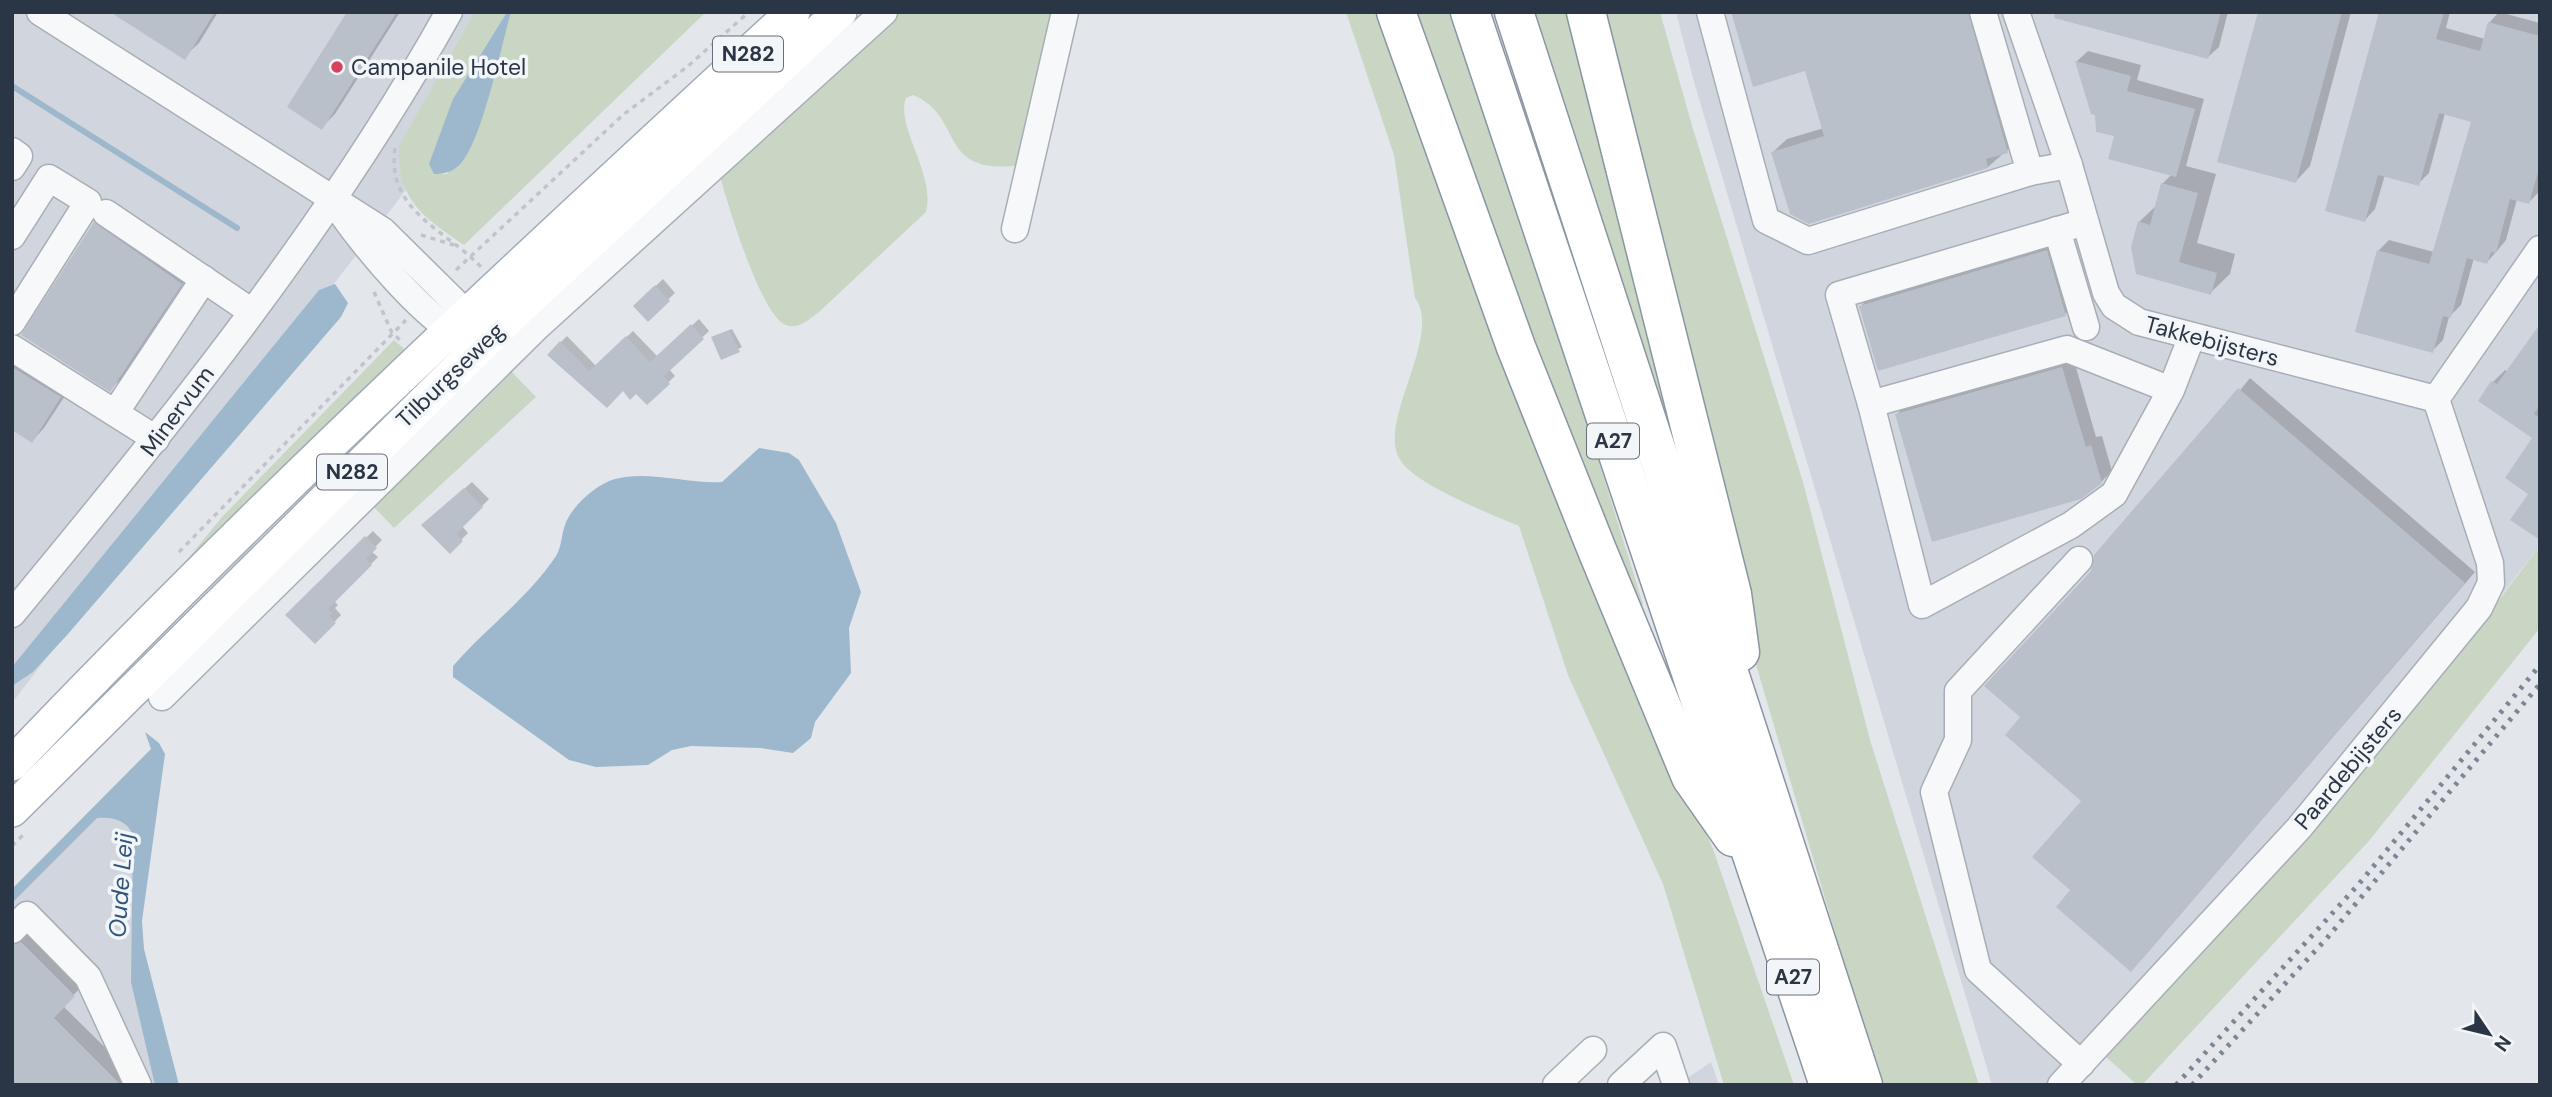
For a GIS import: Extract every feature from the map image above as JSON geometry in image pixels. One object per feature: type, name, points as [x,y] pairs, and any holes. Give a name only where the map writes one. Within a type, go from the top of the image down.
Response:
[{"type":"highway","name":"A27","points":[[1396,12],[1516,347],[1691,777],[1757,870]]},
{"type":"highway","name":"A27","points":[[1470,12],[1829,1085]]},
{"type":"highway","name":"A27","points":[[1514,12],[1863,1085]]},
{"type":"highway","name":"A27","points":[[1586,12],[1732,594],[1755,758]]},
{"type":"main road","name":"Tilburgseweg","points":[[12,764],[113,658],[458,323],[793,12]]},
{"type":"main road","name":"Tilburgseweg","points":[[12,810],[480,346],[840,12]]},
{"type":"street","points":[[40,12],[332,201],[383,231],[480,346]]},
{"type":"street","name":"Minervum","points":[[12,614],[156,439],[252,312],[332,201],[417,69],[449,12]]},
{"type":"street","name":"Tilburgseweg","points":[[162,697],[519,344],[884,12]]},
{"type":"street","points":[[1015,229],[1065,12]]},
{"type":"street","points":[[1710,12],[1766,220],[1808,241],[2030,172],[2069,165]]},
{"type":"street","points":[[1983,12],[2030,172]]},
{"type":"street","name":"Takkebijsters","points":[[2016,12],[2069,165],[2106,293],[2114,306],[2139,322],[2436,399]]},
{"type":"street","points":[[12,151],[19,156],[12,167]]},
{"type":"street","points":[[12,236],[49,178],[88,202],[12,322]]},
{"type":"street","points":[[106,213],[252,312]]},
{"type":"street","points":[[2085,222],[1839,295],[1871,404],[1922,605],[2071,525],[2114,494],[2171,390],[2192,336]]},
{"type":"street","points":[[2057,230],[2086,327]]},
{"type":"street","points":[[2436,399],[2540,249]]},
{"type":"street","points":[[115,413],[204,279]]},
{"type":"street","points":[[12,348],[156,439]]},
{"type":"street","points":[[1871,404],[2067,349],[2171,390]]},
{"type":"street","name":"Paardebijsters","points":[[2061,1085],[2299,828],[2479,608],[2491,583],[2490,563],[2436,399]]},
{"type":"street","points":[[2079,560],[1958,691],[1958,740],[1934,792],[1978,970],[2081,1064]]},
{"type":"street","points":[[12,930],[27,915],[88,977],[138,1085]]},
{"type":"street","points":[[1621,1085],[1663,1046],[1676,1085]]},
{"type":"street","points":[[1556,1085],[1593,1050]]},
{"type":"path","points":[[395,143],[394,167],[398,187],[408,206],[471,256],[624,114],[687,67],[749,12]]},
{"type":"shaded area","points":[[12,12],[495,12],[456,125],[12,703]]},
{"type":"shaded area","points":[[1676,12],[2540,12],[2540,546],[2399,725],[2327,810],[2218,935],[2078,1085],[1992,1085],[1694,82]]},
{"type":"shaded area","points":[[119,794],[139,816],[133,911],[158,1085],[12,1085],[12,900]]},
{"type":"shaded area","points":[[1711,1062],[1719,1085],[1677,1085]]},
{"type":"green space","points":[[475,12],[507,12],[453,99],[434,174],[447,174],[475,136],[511,12],[706,12],[464,245],[436,225],[415,205],[402,180],[399,146]]},
{"type":"green space","points":[[892,12],[1061,12],[1022,165],[995,166],[976,162],[963,154],[940,117],[929,105],[913,95],[906,98],[906,122],[926,182],[926,212],[808,321],[795,326],[786,325],[776,317],[755,280],[719,173]]},
{"type":"green space","points":[[1346,12],[1385,12],[1664,735],[1713,849],[1794,1085],[1724,1085],[1663,884],[1568,675],[1519,526],[1435,488],[1407,468],[1399,458],[1395,442],[1397,422],[1417,355],[1421,314],[1415,298],[1394,155]]},
{"type":"green space","points":[[1414,12],[1451,12],[1568,362],[1643,604],[1634,611]]},
{"type":"green space","points":[[1532,12],[1574,12],[1711,572]]},
{"type":"green space","points":[[1595,12],[1660,12],[1693,129],[1803,482],[1870,740],[1979,1085],[1880,1085],[1757,668]]},
{"type":"green space","points":[[394,340],[409,353],[137,621],[222,517]]},
{"type":"green space","points":[[509,369],[536,397],[394,528],[369,502]]},
{"type":"green space","points":[[2540,546],[2540,628],[2368,842],[2142,1085],[2133,1085],[2135,1083],[2105,1056],[2219,933],[2330,807],[2437,678]]},
{"type":"water","points":[[507,12],[511,12],[491,91],[470,150],[456,168],[446,173],[434,174],[429,164],[453,99]]},
{"type":"water","points":[[335,284],[348,303],[341,317],[68,634],[33,672],[12,686],[12,667],[319,290]]},
{"type":"water","points":[[759,448],[789,453],[799,460],[836,523],[861,592],[849,628],[851,673],[815,722],[811,738],[793,753],[760,748],[691,746],[672,750],[648,765],[596,767],[569,760],[453,677],[453,666],[545,571],[558,552],[568,518],[592,491],[615,479],[641,476],[722,482]]},
{"type":"water","points":[[145,732],[159,743],[165,754],[142,921],[144,949],[179,1085],[155,1085],[131,982],[133,836],[127,826],[114,819],[97,818],[12,903],[12,889],[151,749]]},
{"type":"building","points":[[110,12],[215,12],[185,60]]},
{"type":"building","name":"Campanile Hotel","points":[[347,12],[397,12],[322,130],[287,107]]},
{"type":"building","points":[[1731,12],[1968,12],[2008,153],[1986,159],[1988,168],[1809,224],[1790,214],[1771,152],[1824,136],[1805,71],[1753,87]]},
{"type":"building","points":[[2055,12],[2221,12],[2208,59],[2054,18]]},
{"type":"building","points":[[2258,12],[2342,12],[2296,183],[2217,162]]},
{"type":"building","points":[[2379,12],[2444,12],[2436,39],[2480,51],[2488,22],[2540,36],[2540,165],[2529,204],[2510,199],[2496,253],[2491,252],[2487,264],[2467,258],[2451,318],[2443,316],[2433,353],[2355,332],[2377,250],[2429,264],[2471,122],[2439,113],[2419,186],[2378,175],[2365,222],[2325,211]]},
{"type":"building","points":[[2075,61],[2131,76],[2127,91],[2195,109],[2176,177],[2108,159],[2114,136],[2096,132],[2095,115],[2091,114]]},
{"type":"building","points":[[2161,183],[2198,193],[2179,262],[2217,273],[2211,295],[2136,274],[2131,247],[2138,221],[2150,225]]},
{"type":"building","points":[[94,222],[182,284],[110,392],[21,335]]},
{"type":"building","points":[[2047,250],[2066,316],[1878,371],[1859,306]]},
{"type":"building","points":[[655,285],[670,301],[648,322],[633,306]]},
{"type":"building","points":[[691,324],[704,339],[664,376],[670,384],[647,405],[636,394],[630,400],[623,391],[607,408],[547,355],[560,341],[589,371],[626,336],[650,362]]},
{"type":"building","points":[[2540,324],[2540,405],[2534,414],[2540,418],[2540,540],[2510,520],[2528,494],[2505,478],[2532,438],[2478,401],[2491,381],[2497,384]]},
{"type":"building","points":[[729,330],[740,352],[721,360],[711,337]]},
{"type":"building","points":[[12,367],[61,397],[32,443],[12,430]]},
{"type":"building","points":[[2062,367],[2086,447],[2091,445],[2102,483],[2081,499],[1932,542],[1895,414]]},
{"type":"building","points":[[2238,388],[2465,583],[2131,972],[2056,907],[2070,890],[2032,857],[2081,801],[2005,735],[2020,717],[1984,686],[2091,571],[2094,555]]},
{"type":"building","points":[[464,488],[483,507],[456,534],[463,541],[450,554],[421,525]]},
{"type":"building","points":[[365,536],[377,548],[366,559],[372,565],[328,609],[332,613],[329,616],[336,623],[315,644],[285,615]]},
{"type":"building","points":[[21,942],[75,996],[54,1018],[121,1085],[12,1085],[12,945]]},
{"type":"waterway","points":[[12,86],[237,228]]},
{"type":"railway","points":[[2176,1085],[2358,885],[2540,665]]},
{"type":"railway","points":[[2192,1085],[2327,938],[2540,684]]},
{"type":"place","name":"Campanile Hotel","points":[[337,67]]},
{"type":"water label","name":"Oude Leij","points":[[121,885]]}]
